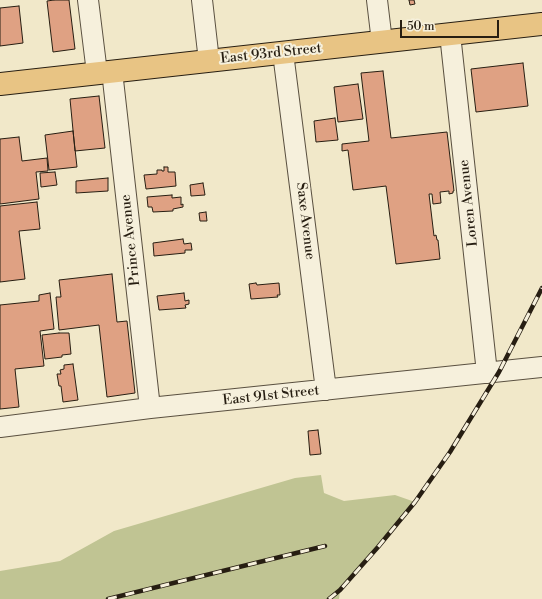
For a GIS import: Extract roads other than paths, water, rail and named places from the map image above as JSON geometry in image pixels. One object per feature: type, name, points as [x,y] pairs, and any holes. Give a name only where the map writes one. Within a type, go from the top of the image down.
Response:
[{"type":"main road","name":"East 93rd Street","points":[[0,84],[542,24]]},
{"type":"street","name":"Prince Avenue","points":[[88,0],[104,72],[150,408]]},
{"type":"street","points":[[202,0],[209,61]]},
{"type":"street","points":[[377,0],[382,42]]},
{"type":"street","name":"Loren Avenue","points":[[450,34],[487,372]]},
{"type":"street","name":"Saxe Avenue","points":[[283,52],[326,390]]},
{"type":"street","name":"East 91st Street","points":[[0,427],[150,408],[542,367]]},
{"type":"railway","points":[[329,599],[340,590],[378,547],[415,502],[450,452],[499,372],[542,288]]},
{"type":"railway","points":[[108,599],[325,546]]}]
